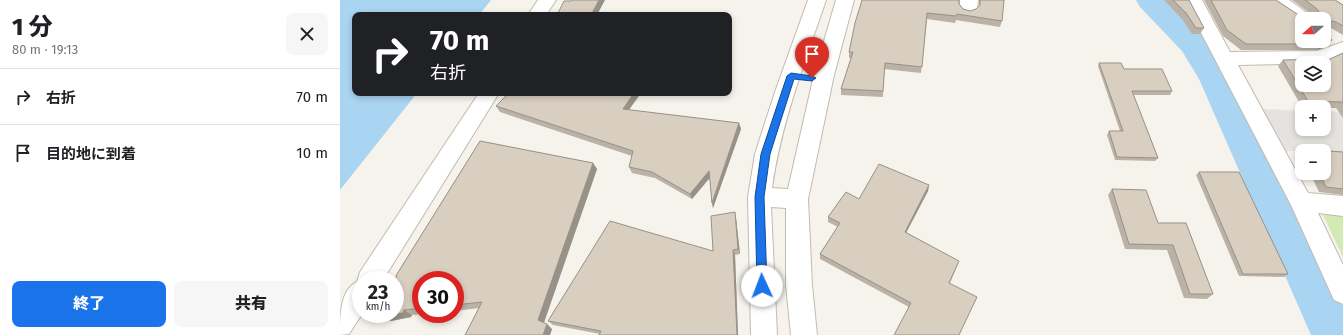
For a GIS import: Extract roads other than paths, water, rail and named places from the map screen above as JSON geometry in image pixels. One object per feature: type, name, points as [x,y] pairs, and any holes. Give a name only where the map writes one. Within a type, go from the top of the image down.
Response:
[{"type":"street","points":[[539,12],[546,0]]},
{"type":"street","points":[[764,335],[759,197],[766,154],[817,0]]},
{"type":"street","points":[[804,335],[799,285],[797,199],[823,80],[845,0]]},
{"type":"street","points":[[1193,0],[1301,202],[1343,292]]},
{"type":"street","points":[[1277,0],[1295,13]]},
{"type":"street","points":[[1224,59],[1319,58],[1339,44]]},
{"type":"street","points":[[791,76],[823,80]]},
{"type":"street","points":[[375,271],[486,96]]},
{"type":"street","points":[[759,197],[797,199]]},
{"type":"street","points":[[1301,202],[1343,206]]},
{"type":"street","points":[[340,325],[352,306]]},
{"type":"water","points":[[340,0],[491,0],[481,12],[352,12],[352,96],[415,96],[340,190]]},
{"type":"waterway","points":[[1152,0],[1195,43],[1217,79],[1337,335]]}]
